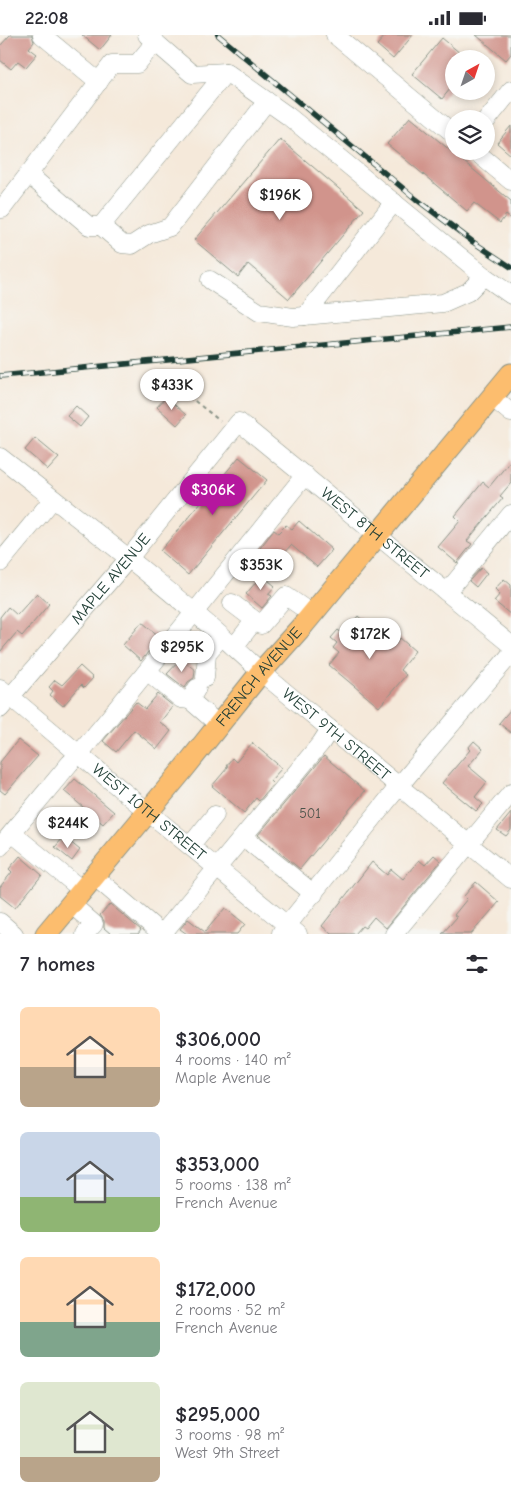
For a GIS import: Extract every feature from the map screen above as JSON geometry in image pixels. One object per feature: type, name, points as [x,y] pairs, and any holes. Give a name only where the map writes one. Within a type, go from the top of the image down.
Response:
[{"type":"main road","name":"FRENCH AVENUE","points":[[54,931],[82,890],[148,812],[261,672],[312,614],[511,374]]},
{"type":"street","points":[[42,35],[99,82]]},
{"type":"street","points":[[336,35],[445,126]]},
{"type":"street","points":[[0,209],[2,209],[112,64],[138,64],[151,38],[192,74],[226,72],[267,101],[288,116],[484,276],[511,295]]},
{"type":"street","points":[[101,226],[226,72]]},
{"type":"street","points":[[495,110],[511,90]]},
{"type":"street","points":[[28,174],[89,226],[101,226],[122,244],[132,245],[149,234],[170,227],[267,101]]},
{"type":"street","points":[[486,160],[511,181]]},
{"type":"street","points":[[305,315],[394,202]]},
{"type":"street","points":[[210,280],[259,312],[293,317],[443,303],[468,292],[484,276]]},
{"type":"street","points":[[492,397],[511,413]]},
{"type":"street","name":"WEST 8TH STREET","points":[[235,426],[305,475],[511,645]]},
{"type":"street","name":"MAPLE AVENUE","points":[[3,698],[128,558],[235,426]]},
{"type":"street","name":"WEST 9TH STREET","points":[[0,457],[128,558],[261,672],[511,879]]},
{"type":"street","points":[[0,847],[79,754],[305,475]]},
{"type":"street","points":[[0,563],[53,499]]},
{"type":"street","points":[[447,592],[511,514]]},
{"type":"street","points":[[232,603],[261,625],[286,596],[312,614]]},
{"type":"street","points":[[147,671],[181,699],[197,689],[207,653],[228,642],[254,621]]},
{"type":"street","points":[[289,931],[314,894],[399,786],[511,654]]},
{"type":"street","points":[[197,689],[219,725]]},
{"type":"street","name":"WEST 10TH STREET","points":[[3,698],[79,754],[289,931]]},
{"type":"street","points":[[12,833],[82,890],[162,934],[321,743],[330,729]]},
{"type":"street","points":[[394,934],[511,793]]},
{"type":"street","points":[[190,846],[215,815]]},
{"type":"street","points":[[252,844],[314,894]]},
{"type":"street","points":[[82,890],[94,923],[85,934]]},
{"type":"street","points":[[0,922],[14,934]]},
{"type":"path","points":[[176,386],[235,426]]},
{"type":"building","points":[[10,35],[32,35],[34,42],[29,48],[37,54],[26,67],[18,61],[11,69],[0,60],[0,46]]},
{"type":"building","points":[[82,35],[112,35],[100,50]]},
{"type":"building","points":[[386,35],[413,35],[393,59],[377,45]]},
{"type":"building","points":[[476,35],[511,35],[511,54],[506,60]]},
{"type":"building","points":[[442,38],[456,50],[445,50],[445,95],[442,99],[412,74]]},
{"type":"building","points":[[410,117],[445,146],[445,160],[462,160],[511,201],[511,219],[506,215],[500,223],[474,203],[467,211],[387,144]]},
{"type":"building","points":[[511,126],[511,155],[497,143]]},
{"type":"building","points":[[280,139],[364,210],[289,299],[248,264],[238,277],[194,240]]},
{"type":"building","points":[[166,397],[186,415],[177,425],[157,407]]},
{"type":"building","points":[[76,406],[88,417],[80,427],[67,416]]},
{"type":"building","points":[[35,438],[59,458],[48,470],[25,450]]},
{"type":"building","points":[[239,457],[267,480],[188,575],[160,551]]},
{"type":"building","points":[[511,460],[511,483],[500,496],[503,498],[467,541],[472,544],[457,563],[438,547],[460,521],[455,516],[483,482],[489,487]]},
{"type":"building","points":[[299,521],[332,550],[317,567],[291,545],[276,562],[260,548],[274,530],[278,533],[286,525],[292,529]]},
{"type":"building","points":[[481,568],[487,573],[476,587],[469,581]]},
{"type":"building","points":[[262,575],[275,586],[268,594],[272,596],[262,608],[246,594]]},
{"type":"building","points":[[504,579],[511,585],[511,615],[494,601],[500,594],[495,589]]},
{"type":"building","points":[[37,593],[49,604],[22,636],[17,632],[0,652],[0,617],[8,607],[17,615]]},
{"type":"building","points":[[358,616],[367,624],[369,621],[396,643],[400,638],[415,651],[400,670],[406,675],[379,707],[329,665],[339,653],[333,648],[337,643],[331,638],[338,630],[343,634]]},
{"type":"building","points":[[142,622],[160,637],[141,661],[123,645]]},
{"type":"building","points":[[181,659],[195,670],[194,678],[188,682],[185,688],[167,674]]},
{"type":"building","points":[[80,666],[93,678],[84,688],[81,685],[63,706],[50,695],[53,691],[49,687],[55,680],[62,685]]},
{"type":"building","points":[[158,694],[173,706],[160,722],[171,731],[157,749],[134,730],[116,752],[103,741],[136,702],[145,709]]},
{"type":"building","points":[[511,709],[511,733],[499,723]]},
{"type":"building","points":[[18,740],[38,756],[5,794],[0,790],[0,762]]},
{"type":"building","points":[[474,741],[483,749],[468,766],[487,782],[475,797],[483,804],[476,811],[442,783],[470,750],[468,748]]},
{"type":"building","points":[[252,743],[282,768],[270,781],[273,784],[259,801],[256,798],[244,813],[212,786],[228,767],[226,766],[232,758],[236,762]]},
{"type":"building","points":[[324,756],[365,791],[300,869],[258,835]]},
{"type":"building","points":[[75,779],[114,812],[103,824],[64,791]]},
{"type":"building","points":[[511,813],[511,830],[506,836],[497,830]]},
{"type":"building","points":[[64,837],[80,850],[72,861],[55,847]]},
{"type":"building","points":[[434,855],[441,861],[386,928],[374,917],[365,928],[362,926],[355,934],[331,934],[322,926],[372,862],[387,875],[391,869],[403,879],[419,860],[425,865]]},
{"type":"building","points":[[20,856],[42,875],[15,908],[0,896],[0,887],[12,872],[9,869]]},
{"type":"building","points":[[476,882],[499,902],[471,934],[442,934],[457,917],[454,915],[467,899],[464,896]]},
{"type":"building","points":[[110,904],[141,930],[138,934],[111,934],[104,928],[104,921],[100,915]]},
{"type":"building","points":[[225,908],[245,924],[237,934],[187,934],[180,929],[188,919],[205,932]]},
{"type":"railway","points":[[218,35],[416,199],[473,242],[511,267]]},
{"type":"railway","points":[[0,376],[511,327]]}]
